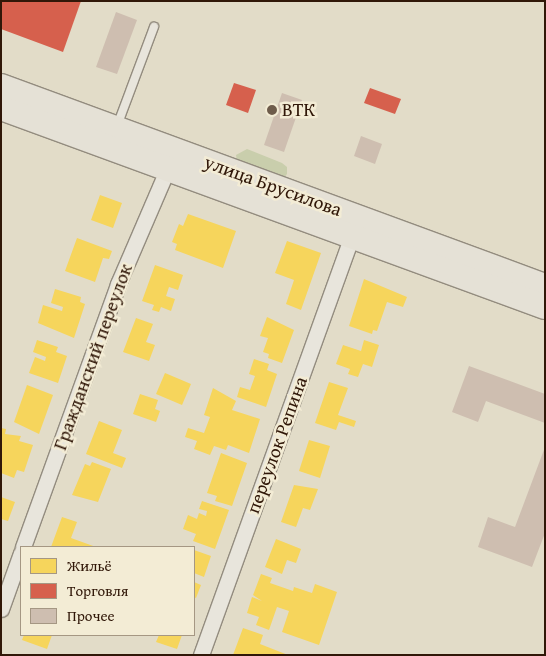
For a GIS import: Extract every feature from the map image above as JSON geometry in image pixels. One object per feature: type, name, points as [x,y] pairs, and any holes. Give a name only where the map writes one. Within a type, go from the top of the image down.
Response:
[{"type":"main road","name":"улица Брусилова","points":[[1,86],[545,286]]},
{"type":"main road","name":"улица Брусилова","points":[[1,108],[545,307]]},
{"type":"street","name":"Гражданский переулок","points":[[24,546],[118,284],[168,168]]},
{"type":"street","name":"переулок Репина","points":[[201,655],[352,236]]},
{"type":"street","points":[[1,609],[20,556]]},
{"type":"lane","points":[[116,128],[154,27]]},
{"type":"green space","points":[[247,149],[282,163],[287,167],[287,174],[283,179],[237,161],[236,155]]},
{"type":"building: Жильё","points":[[100,195],[122,203],[113,228],[91,220]]},
{"type":"building: Жильё","points":[[188,214],[236,231],[223,268],[175,250],[177,244],[172,242],[179,224],[183,226]]},
{"type":"building: Жильё","points":[[77,238],[112,251],[109,259],[103,258],[95,282],[65,271]]},
{"type":"building: Жильё","points":[[287,241],[321,253],[301,310],[286,304],[294,280],[275,273]]},
{"type":"building: Жильё","points":[[155,265],[183,275],[178,290],[169,287],[166,296],[175,299],[171,311],[161,307],[159,312],[152,310],[154,305],[142,301]]},
{"type":"building: Жильё","points":[[364,279],[407,297],[403,307],[387,302],[377,331],[373,330],[372,334],[349,326]]},
{"type":"building: Жильё","points":[[55,289],[81,297],[80,302],[85,304],[74,338],[38,323],[43,305],[62,311],[63,307],[51,303]]},
{"type":"building: Жильё","points":[[267,317],[294,330],[282,363],[268,358],[269,354],[263,352],[268,338],[260,336]]},
{"type":"building: Жильё","points":[[136,318],[153,324],[146,342],[155,345],[149,361],[123,352]]},
{"type":"building: Жильё","points":[[37,340],[58,347],[56,352],[67,356],[58,383],[29,373],[35,357],[45,361],[46,357],[33,352]]},
{"type":"building: Жильё","points":[[364,340],[379,345],[372,367],[363,364],[358,377],[348,374],[350,369],[336,364],[343,345],[361,351]]},
{"type":"building: Жильё","points":[[254,359],[269,364],[267,370],[277,374],[266,407],[237,397],[240,387],[250,390],[255,376],[249,374]]},
{"type":"building: Жильё","points":[[165,373],[191,384],[182,405],[156,394]]},
{"type":"building: Жильё","points":[[329,382],[348,388],[338,415],[356,421],[354,427],[339,422],[336,430],[315,423]]},
{"type":"building: Жильё","points":[[27,385],[53,395],[39,434],[14,422]]},
{"type":"building: Жильё","points":[[213,388],[236,401],[232,410],[260,419],[249,453],[228,445],[226,450],[214,446],[210,455],[194,449],[197,441],[185,437],[188,428],[204,433],[210,417],[204,415]]},
{"type":"building: Жильё","points":[[140,394],[158,400],[155,409],[160,411],[156,422],[133,414]]},
{"type":"building: Жильё","points":[[99,421],[122,430],[113,453],[126,458],[122,468],[86,454]]},
{"type":"building: Жильё","points":[[1,428],[6,429],[5,434],[21,436],[19,441],[33,445],[24,472],[17,470],[14,478],[1,473]]},
{"type":"building: Жильё","points":[[309,440],[330,446],[320,478],[299,471]]},
{"type":"building: Жильё","points":[[221,453],[247,463],[232,506],[215,501],[217,496],[207,493]]},
{"type":"building: Жильё","points":[[92,462],[111,469],[98,502],[72,495],[85,464],[90,466]]},
{"type":"building: Жильё","points":[[294,485],[318,489],[310,510],[303,508],[296,527],[281,522]]},
{"type":"building: Жильё","points":[[1,497],[15,502],[8,521],[1,519]]},
{"type":"building: Жильё","points":[[202,501],[229,510],[215,549],[193,541],[196,534],[183,529],[188,515],[197,519],[199,513],[206,516],[207,511],[199,509]]},
{"type":"building: Жильё","points":[[62,517],[77,522],[71,538],[93,546],[51,546]]},
{"type":"building: Жильё","points":[[276,539],[301,549],[296,563],[287,560],[282,574],[265,567]]},
{"type":"building: Жильё","points":[[195,550],[211,556],[204,577],[195,573]]},
{"type":"building: Жильё","points":[[261,574],[272,578],[270,583],[293,591],[294,587],[312,593],[315,584],[337,592],[319,645],[282,632],[289,611],[277,607],[269,630],[256,625],[259,617],[247,613],[252,597],[262,601],[253,595]]},
{"type":"building: Жильё","points":[[195,582],[201,585],[195,598]]},
{"type":"building: Жильё","points":[[243,628],[263,635],[260,644],[288,655],[233,655]]},
{"type":"building: Жильё","points":[[24,636],[52,636],[47,649],[22,640]]},
{"type":"building: Жильё","points":[[159,636],[182,636],[177,649],[156,642]]},
{"type":"building: Торговля","points":[[1,1],[81,1],[63,52],[1,29]]},
{"type":"building: Торговля","points":[[234,83],[256,90],[248,113],[226,105]]},
{"type":"building: Торговля","points":[[370,88],[401,99],[395,114],[364,103]]},
{"type":"building: Прочее","points":[[116,12],[137,20],[117,74],[96,67]]},
{"type":"building: Прочее","points":[[282,93],[302,100],[284,152],[264,145]]},
{"type":"building: Прочее","points":[[361,136],[382,144],[375,164],[354,156]]},
{"type":"building: Прочее","points":[[469,366],[545,394],[545,423],[486,401],[478,422],[452,412]]},
{"type":"building: Прочее","points":[[545,447],[545,533],[532,567],[478,547],[488,517],[515,527]]},
{"type":"place","name":"ВТК","points":[[272,110]]}]
